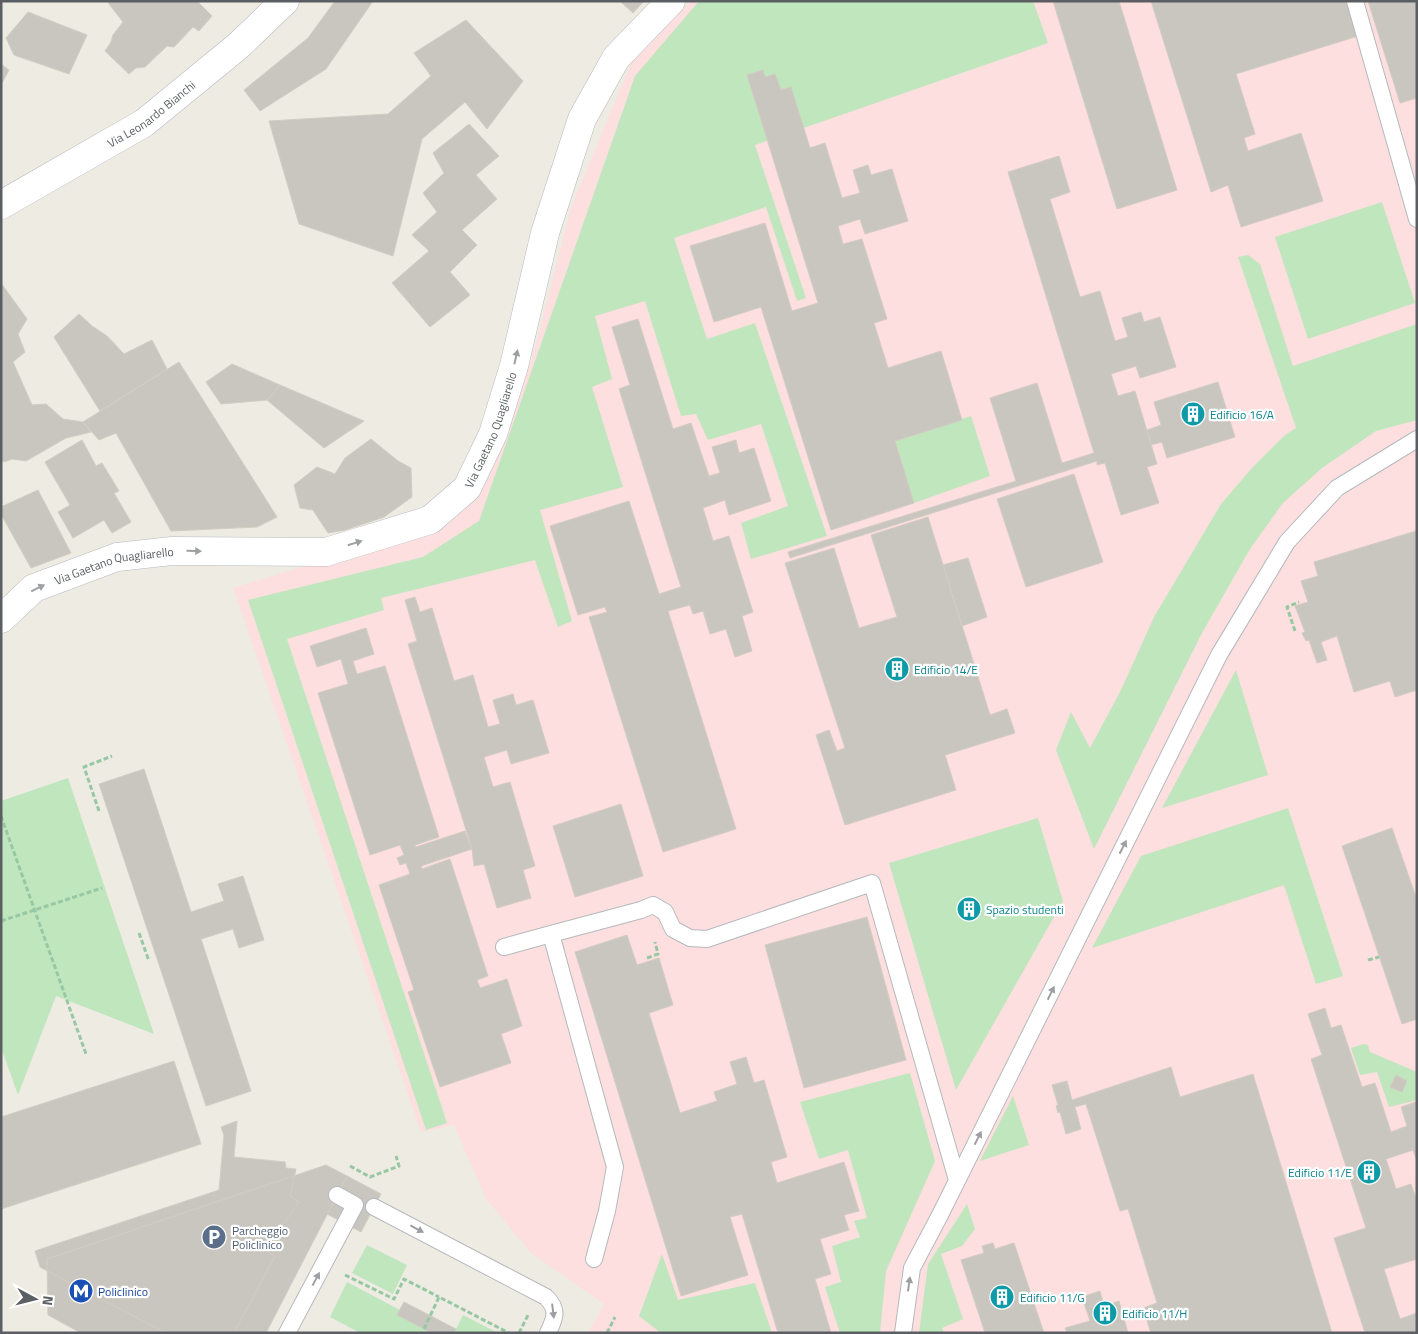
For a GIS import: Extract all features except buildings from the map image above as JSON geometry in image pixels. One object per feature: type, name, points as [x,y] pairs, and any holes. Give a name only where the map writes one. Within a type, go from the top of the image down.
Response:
[{"type":"street","name":"Via Leonardo Bianchi","points":[[1,205],[144,123],[238,46],[285,1]]},
{"type":"street","name":"Via Gaetano Quagliarello","points":[[1,619],[34,588],[117,558],[172,551],[326,552],[430,520],[467,488],[493,434],[514,366],[545,233],[582,119],[616,58],[671,1]]},
{"type":"lane","points":[[1355,1],[1417,219]]},
{"type":"lane","points":[[902,1333],[912,1268],[1219,655],[1287,542],[1337,488],[1417,440]]},
{"type":"lane","points":[[504,947],[641,910],[653,905],[665,912],[673,929],[690,938],[708,938],[872,883],[957,1180]]},
{"type":"lane","points":[[551,934],[614,1167],[607,1211],[594,1259]]},
{"type":"lane","points":[[290,1327],[355,1204],[337,1195]]},
{"type":"lane","points":[[374,1207],[546,1297],[552,1303],[555,1310],[554,1320],[548,1333]]},
{"type":"path","points":[[1295,630],[1287,606],[1299,602]]},
{"type":"path","points":[[98,811],[84,767],[112,756]]},
{"type":"path","points":[[1,816],[86,1054]]},
{"type":"path","points":[[1,922],[102,888]]},
{"type":"path","points":[[139,933],[149,961]]},
{"type":"path","points":[[647,958],[658,954],[653,937]]},
{"type":"path","points":[[1368,960],[1379,957]]},
{"type":"path","points":[[350,1166],[370,1177],[399,1166],[396,1156]]},
{"type":"path","points":[[345,1275],[394,1300],[404,1279],[509,1333]]},
{"type":"path","points":[[424,1329],[440,1297]]},
{"type":"path","points":[[607,1333],[615,1318]]},
{"type":"shaded area","points":[[691,1],[1417,1],[1417,1333],[588,1333],[604,1304],[531,1253],[486,1199],[454,1125],[421,1132],[233,588],[450,522],[478,491],[532,360],[571,208],[631,63]]},
{"type":"green space","points":[[699,1],[1033,1],[1048,43],[755,145],[806,298],[797,301],[766,207],[674,238],[707,339],[755,323],[827,536],[751,559],[741,523],[788,506],[761,424],[708,440],[696,414],[681,416],[645,301],[595,316],[612,379],[592,387],[623,487],[540,510],[572,621],[558,627],[535,560],[381,598],[384,610],[287,639],[447,1123],[426,1130],[248,600],[423,557],[479,521],[635,76]]},
{"type":"green space","points":[[1382,202],[1415,303],[1308,339],[1275,237]]},
{"type":"green space","points":[[1248,255],[1260,264],[1293,366],[1417,324],[1417,420],[1376,431],[1322,468],[1283,503],[1250,549],[1202,633],[1094,849],[1056,750],[1071,712],[1090,748],[1121,690],[1154,617],[1221,504],[1252,468],[1285,435],[1296,428],[1238,257]]},
{"type":"green space","points":[[971,416],[990,476],[914,503],[895,441]]},
{"type":"green space","points":[[1236,670],[1268,775],[1162,808]]},
{"type":"green space","points":[[68,778],[154,1034],[56,996],[18,1095],[1,1047],[1,801]]},
{"type":"green space","points":[[1288,808],[1343,976],[1316,984],[1284,885],[1092,948],[1141,856]]},
{"type":"green space","points":[[1038,818],[1063,901],[956,1090],[889,863]]},
{"type":"green space","points":[[1363,1044],[1368,1045],[1370,1052],[1417,1072],[1417,1100],[1389,1107],[1377,1072],[1360,1075],[1351,1048]]},
{"type":"green space","points":[[910,1073],[935,1161],[886,1271],[880,1333],[840,1333],[825,1287],[841,1282],[832,1246],[860,1237],[854,1221],[867,1218],[848,1150],[819,1159],[800,1102]]},
{"type":"green space","points":[[1013,1096],[1029,1145],[980,1161]]},
{"type":"green space","points":[[967,1204],[975,1229],[962,1246],[941,1254],[963,1319],[942,1328],[944,1333],[919,1333],[928,1264]]},
{"type":"green space","points":[[367,1245],[407,1265],[393,1294],[352,1273]]},
{"type":"green space","points":[[662,1254],[678,1300],[755,1283],[772,1333],[661,1333],[639,1316]]},
{"type":"green space","points":[[347,1282],[400,1310],[432,1333],[360,1333],[330,1317]]},
{"type":"green space","points":[[463,1315],[498,1333],[454,1333]]},
{"type":"place","name":"Edificio 16/A","points":[[1193,414]]},
{"type":"place","name":"Edificio 14/E","points":[[897,669]]},
{"type":"place","name":"Spazio studenti","points":[[969,909]]},
{"type":"place","name":"Edificio 11/E","points":[[1369,1172]]},
{"type":"place","name":"Parcheggio Policlinico","points":[[214,1237]]},
{"type":"place","name":"Policlinico","points":[[81,1291]]},
{"type":"place","name":"Edificio 11/G","points":[[1002,1297]]},
{"type":"place","name":"Edificio 11/H","points":[[1105,1313]]}]
